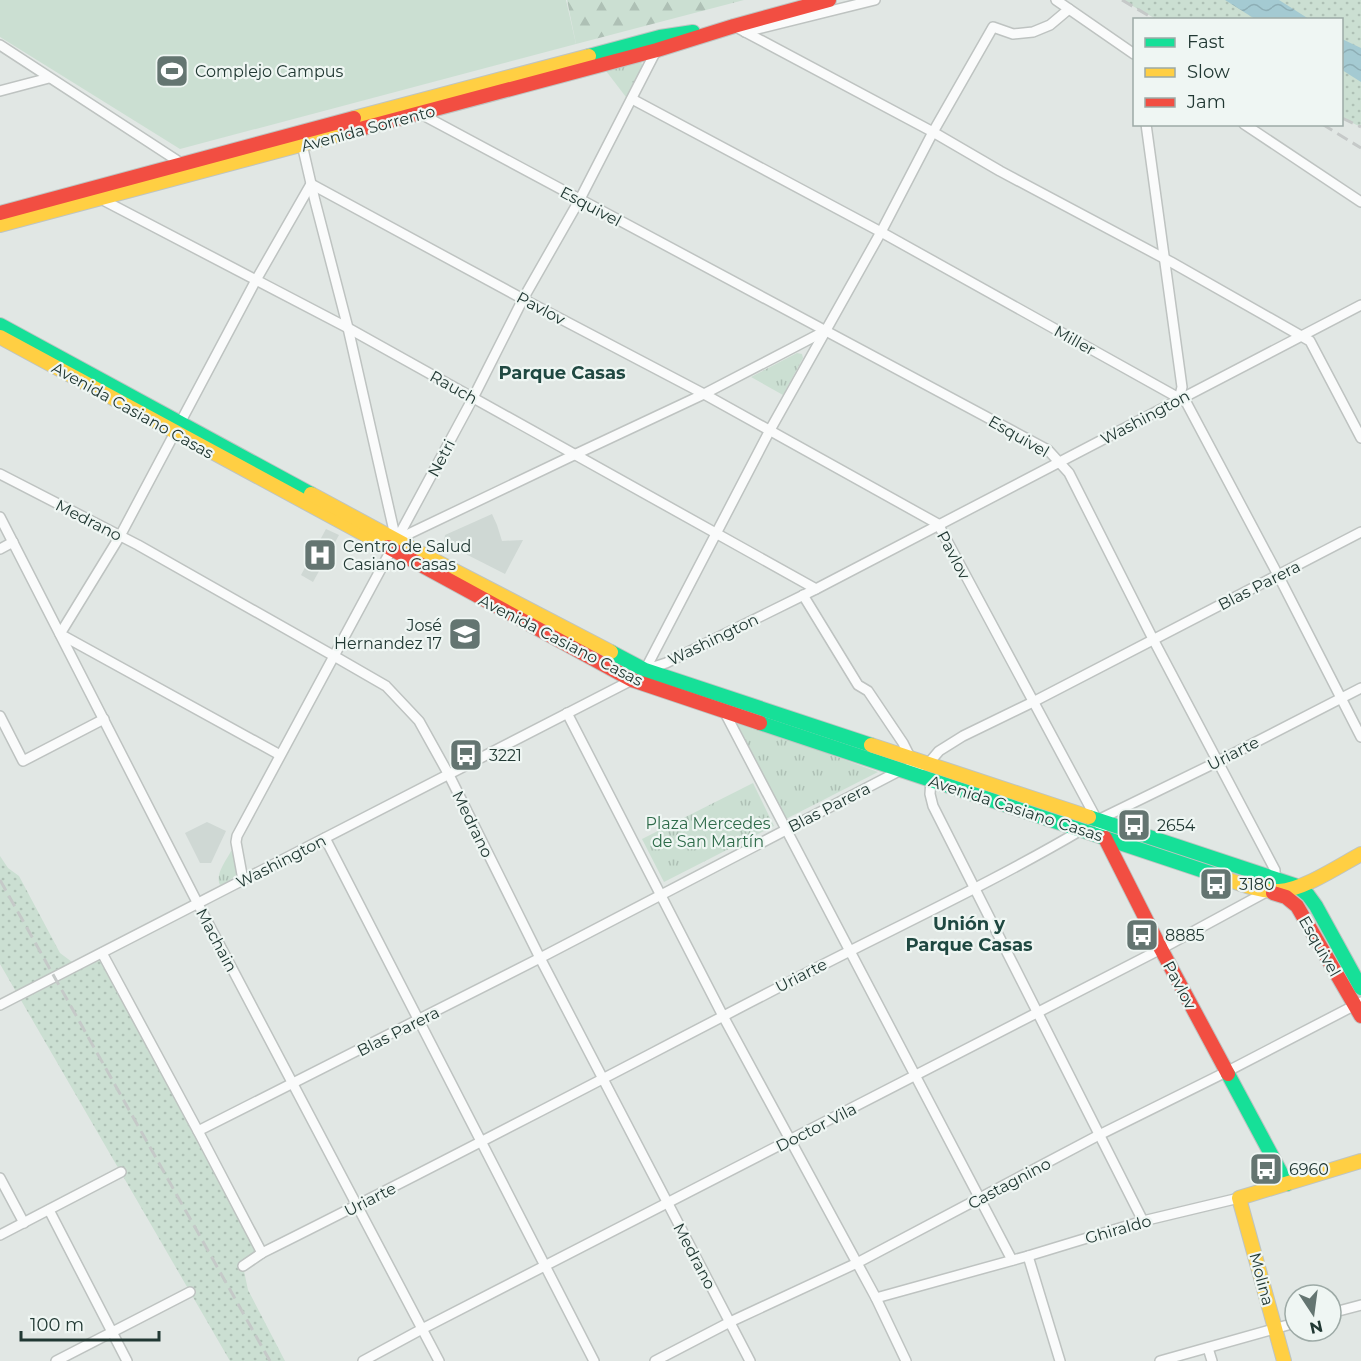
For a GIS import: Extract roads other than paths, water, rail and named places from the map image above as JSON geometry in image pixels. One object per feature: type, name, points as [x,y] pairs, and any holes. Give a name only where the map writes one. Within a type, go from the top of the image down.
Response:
[{"type":"main road","name":"Avenida Sorrento","points":[[0,213],[98,193],[658,44],[740,29],[829,0]]},
{"type":"main road","name":"Avenida Sorrento","points":[[0,225],[98,193]]},
{"type":"main road","name":"Avenida Casiano Casas","points":[[0,325],[177,428]]},
{"type":"main road","name":"Avenida Casiano Casas","points":[[0,337],[177,428],[394,545],[632,680],[1238,883],[1297,886]]},
{"type":"main road","name":"Avenida Casiano Casas","points":[[394,545],[645,670],[1097,820],[1272,885]]},
{"type":"main road","name":"Pavlov","points":[[1106,838],[1161,949],[1287,1184]]},
{"type":"main road","points":[[1297,886],[1361,854]]},
{"type":"main road","name":"Esquivel","points":[[1272,885],[1297,906],[1359,1008]]},
{"type":"main road","name":"Esquivel","points":[[1297,886],[1316,906],[1361,988]]},
{"type":"main road","name":"Ghiraldo","points":[[1239,1198],[1361,1161]]},
{"type":"main road","name":"Molina","points":[[1239,1198],[1284,1361]]},
{"type":"street","points":[[740,29],[874,0]]},
{"type":"street","points":[[1056,0],[1133,53]]},
{"type":"street","points":[[645,670],[770,430],[993,27],[1013,34],[1033,32],[1050,25],[1069,9]]},
{"type":"street","points":[[740,29],[933,132],[1310,341],[1361,438]]},
{"type":"street","name":"Netri","points":[[243,880],[236,842],[237,836],[473,398],[523,299],[580,199],[658,44]]},
{"type":"street","points":[[0,45],[186,170]]},
{"type":"street","points":[[0,90],[49,78]]},
{"type":"street","name":"Miller","points":[[632,99],[881,232],[1186,402],[1361,737]]},
{"type":"street","name":"Esquivel","points":[[418,108],[580,199],[1048,450],[1068,473],[1275,870],[1272,885]]},
{"type":"street","points":[[1146,126],[1182,387],[1179,399]]},
{"type":"street","points":[[1247,126],[1361,202]]},
{"type":"street","points":[[301,139],[348,328],[394,545],[574,454],[704,394],[825,331]]},
{"type":"street","points":[[280,755],[60,634],[120,536],[256,280],[311,184]]},
{"type":"street","name":"Pavlov","points":[[311,184],[704,394],[938,524],[1106,838]]},
{"type":"street","name":"Rauch","points":[[98,193],[348,328],[816,589]]},
{"type":"street","name":"Washington","points":[[0,1005],[567,714],[632,680],[645,670],[666,663],[816,589],[1361,305]]},
{"type":"street","name":"Medrano","points":[[0,474],[120,536],[386,686],[419,721],[449,775],[540,958],[750,1361]]},
{"type":"street","name":"Machain","points":[[0,517],[198,904],[439,1361]]},
{"type":"street","name":"Blas Parera","points":[[198,1131],[540,958],[939,751],[963,736],[1361,532]]},
{"type":"street","points":[[0,549],[13,542]]},
{"type":"street","points":[[803,595],[858,685],[868,691],[931,780],[930,794],[933,806],[1143,1221]]},
{"type":"street","name":"Uriarte","points":[[243,1266],[262,1253],[974,888],[1097,820],[1361,688]]},
{"type":"street","points":[[724,711],[1012,1260]]},
{"type":"street","points":[[567,714],[723,1016],[876,1298],[906,1361]]},
{"type":"street","points":[[0,716],[23,761],[104,719]]},
{"type":"street","points":[[325,838],[594,1361]]},
{"type":"street","name":"Doctor Vila","points":[[363,1361],[1161,949],[1272,885]]},
{"type":"street","points":[[102,953],[262,1253]]},
{"type":"street","name":"Castagnino","points":[[655,1361],[857,1263],[1100,1135],[1359,1008]]},
{"type":"street","points":[[0,1235],[121,1172]]},
{"type":"street","points":[[0,1178],[24,1223]]},
{"type":"street","name":"Ghiraldo","points":[[876,1298],[1143,1221],[1239,1198]]},
{"type":"street","points":[[48,1210],[127,1361]]},
{"type":"street","points":[[1028,1256],[1060,1361]]},
{"type":"street","points":[[56,1361],[190,1292]]},
{"type":"street","points":[[1343,1310],[1361,1305]]},
{"type":"street","points":[[1160,1361],[1283,1327]]},
{"type":"street","points":[[1208,1348],[1212,1361]]},
{"type":"water","points":[[1225,0],[1279,0],[1307,18],[1253,18]]},
{"type":"water","points":[[1343,39],[1361,48],[1361,82],[1343,71]]},
{"type":"railway","points":[[1122,0],[1153,18]]},
{"type":"railway","points":[[1343,118],[1361,127]]},
{"type":"railway","points":[[1325,126],[1361,148]]},
{"type":"railway","points":[[0,880],[270,1361]]},
{"type":"place","name":"Complejo Campus","points":[[172,71]]},
{"type":"place","name":"Centro de Salud Casiano Casas","points":[[320,555]]},
{"type":"place","name":"José Hernandez 17","points":[[465,634]]},
{"type":"place","name":"3221","points":[[466,755]]},
{"type":"place","name":"2654","points":[[1134,825]]},
{"type":"place","name":"3180","points":[[1216,884]]},
{"type":"place","name":"8885","points":[[1142,935]]},
{"type":"place","name":"6960","points":[[1266,1169]]},
{"type":"district","name":"Parque Casas","points":[[562,373]]},
{"type":"district","name":"Unión y Parque Casas","points":[[969,934]]},
{"type":"park label","name":"Plaza Mercedes de San Martín","points":[[708,832]]}]
